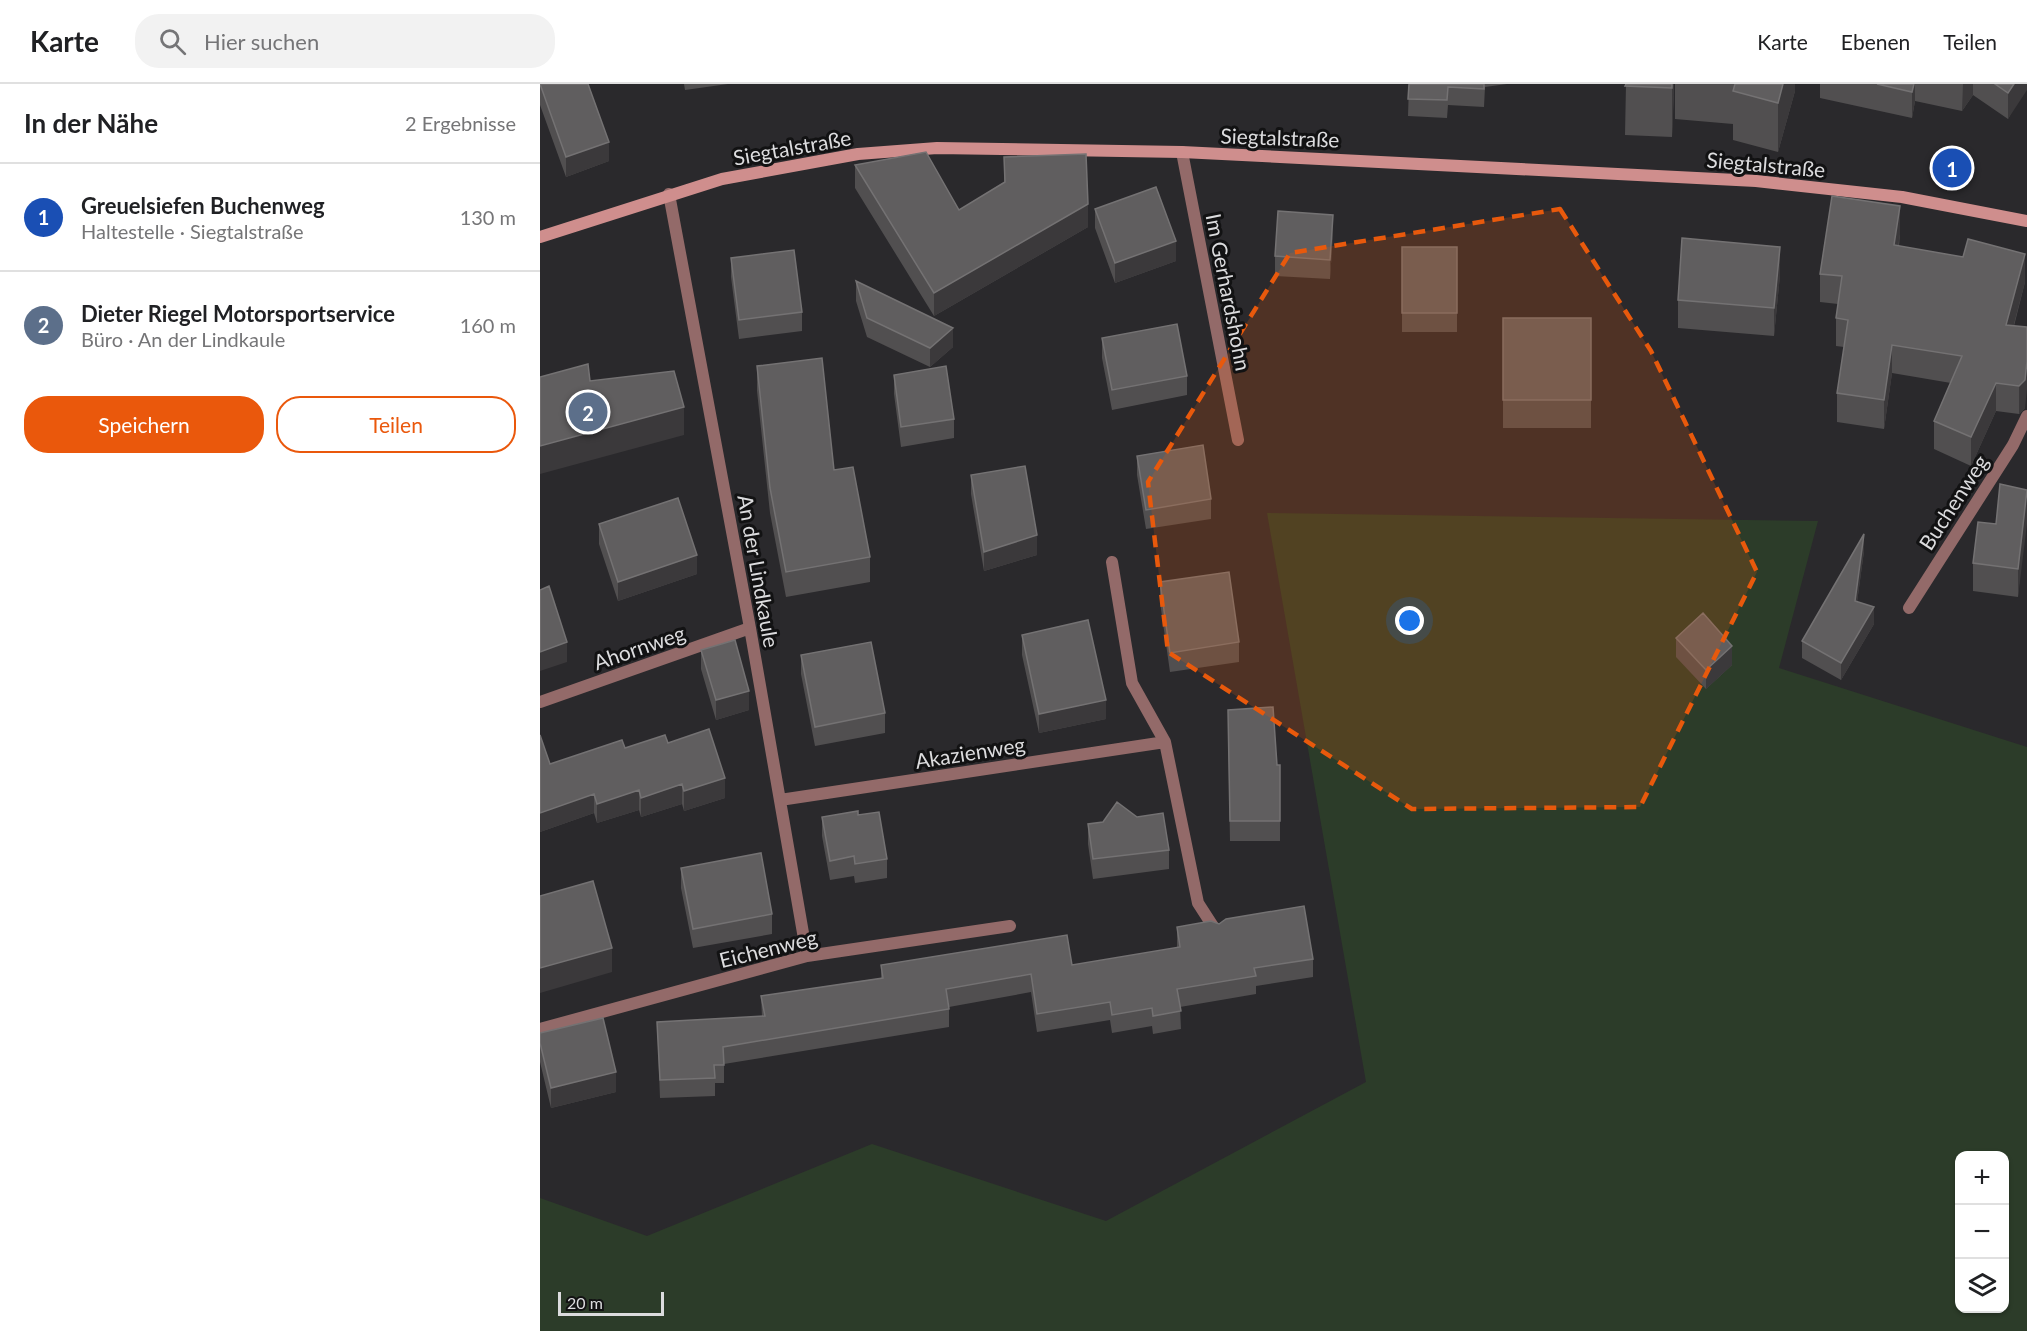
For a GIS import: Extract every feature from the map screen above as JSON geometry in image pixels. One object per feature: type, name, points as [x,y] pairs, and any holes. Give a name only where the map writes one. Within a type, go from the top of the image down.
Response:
[{"type":"main road","name":"Siegtalstraße","points":[[540,237],[669,194],[781,166],[858,154],[926,149],[1050,148],[1182,152],[1756,181],[1902,197],[2027,222]]},
{"type":"street","name":"Im Gerhardshohn","points":[[1182,152],[1238,440]]},
{"type":"street","name":"An der Lindkaule","points":[[669,194],[750,628],[807,956]]},
{"type":"street","name":"Buchenweg","points":[[1909,608],[2013,445],[2027,417]]},
{"type":"street","points":[[1112,562],[1132,683],[1165,742],[1198,903],[1218,934]]},
{"type":"street","name":"Ahornweg","points":[[540,702],[750,628]]},
{"type":"street","name":"Akazienweg","points":[[780,800],[1165,742]]},
{"type":"street","name":"Eichenweg","points":[[540,1029],[807,956],[1010,926]]},
{"type":"highlighted area","points":[[1560,209],[1651,351],[1757,572],[1640,807],[1412,809],[1168,652],[1148,482],[1290,253]]},
{"type":"green space","points":[[1267,513],[1818,521],[1779,668],[2027,747],[2027,1331],[540,1331],[540,1198],[647,1236],[872,1144],[1106,1221],[1366,1082]]},
{"type":"building","points":[[540,84],[588,84],[609,142],[566,157]]},
{"type":"building","points":[[1409,84],[1484,84],[1484,89],[1448,87],[1447,100],[1408,99]]},
{"type":"building","points":[[1626,84],[1672,84],[1672,88],[1625,86]]},
{"type":"building","points":[[1735,84],[1783,84],[1778,103],[1733,91]]},
{"type":"building","points":[[1877,84],[1914,84],[1912,92]]},
{"type":"building","points":[[1995,84],[2014,84],[2008,93]]},
{"type":"building","points":[[926,152],[959,210],[1005,182],[1004,157],[1086,154],[1088,204],[934,293],[855,165]]},
{"type":"building","points":[[1156,187],[1176,241],[1115,263],[1095,209]]},
{"type":"building","points":[[1832,196],[1900,206],[1894,245],[1963,257],[1968,239],[2025,254],[2006,325],[2027,327],[2025,380],[2019,386],[1996,383],[1971,437],[1934,421],[1962,356],[1892,345],[1884,400],[1837,393],[1848,320],[1836,318],[1842,276],[1820,274]]},
{"type":"building","points":[[1278,211],[1333,215],[1330,260],[1275,256]]},
{"type":"building","points":[[1682,238],[1780,247],[1774,308],[1678,300]]},
{"type":"building","points":[[1402,247],[1457,247],[1457,313],[1402,313]]},
{"type":"building","points":[[794,250],[802,312],[739,320],[731,258]]},
{"type":"building","points":[[856,281],[953,328],[930,348],[867,318]]},
{"type":"building","points":[[1503,318],[1591,318],[1591,400],[1503,400]]},
{"type":"building","points":[[1177,324],[1187,376],[1112,390],[1102,338]]},
{"type":"building","points":[[822,358],[834,470],[853,467],[870,557],[786,572],[770,488],[757,366]]},
{"type":"building","points":[[588,364],[590,381],[674,371],[684,407],[540,446],[540,377]]},
{"type":"building","points":[[946,366],[954,419],[901,427],[894,375]]},
{"type":"building","points":[[1203,445],[1211,499],[1146,510],[1137,456]]},
{"type":"building","points":[[1025,466],[1037,535],[984,552],[971,475]]},
{"type":"building","points":[[2000,484],[2027,490],[2018,569],[1973,563],[1978,522],[1996,524]]},
{"type":"building","points":[[678,498],[697,555],[618,582],[599,524]]},
{"type":"building","points":[[1864,534],[1855,601],[1874,607],[1841,663],[1802,641]]},
{"type":"building","points":[[1229,572],[1239,642],[1170,653],[1160,582]]},
{"type":"building","points":[[549,586],[567,642],[540,652],[540,590]]},
{"type":"building","points":[[1703,613],[1732,646],[1706,670],[1676,638]]},
{"type":"building","points":[[1088,620],[1106,700],[1039,714],[1022,635]]},
{"type":"building","points":[[735,640],[749,691],[716,700],[701,650]]},
{"type":"building","points":[[871,642],[885,713],[815,727],[801,655]]},
{"type":"building","points":[[1273,707],[1277,765],[1280,765],[1280,821],[1230,821],[1228,710]]},
{"type":"building","points":[[709,729],[725,778],[684,791],[682,784],[641,798],[639,790],[597,804],[594,794],[540,813],[540,735],[550,764],[622,740],[625,748],[665,735],[668,743]]},
{"type":"building","points":[[1117,802],[1137,817],[1163,813],[1169,850],[1093,859],[1088,824],[1103,822]]},
{"type":"building","points":[[858,811],[858,815],[879,812],[887,859],[855,864],[854,856],[830,861],[822,817]]},
{"type":"building","points":[[761,853],[772,914],[693,929],[681,868]]},
{"type":"building","points":[[593,881],[612,948],[540,968],[540,896]]},
{"type":"building","points":[[1304,906],[1313,959],[1254,968],[1256,976],[1177,989],[1181,1011],[1153,1016],[1152,1008],[1112,1015],[1110,1002],[1037,1014],[1031,974],[946,989],[949,1009],[723,1047],[724,1065],[714,1065],[715,1078],[660,1080],[657,1022],[765,1016],[761,996],[883,978],[881,965],[1067,935],[1072,965],[1180,947],[1177,927],[1211,921],[1219,924],[1226,919]]},
{"type":"building","points":[[603,1018],[616,1072],[551,1088],[540,1043],[540,1033]]},
{"type":"place","name":"Greuelsiefen Buchenweg","points":[[1952,168]]},
{"type":"place","name":"Dieter Riegel Motorsportservice","points":[[588,412]]}]
